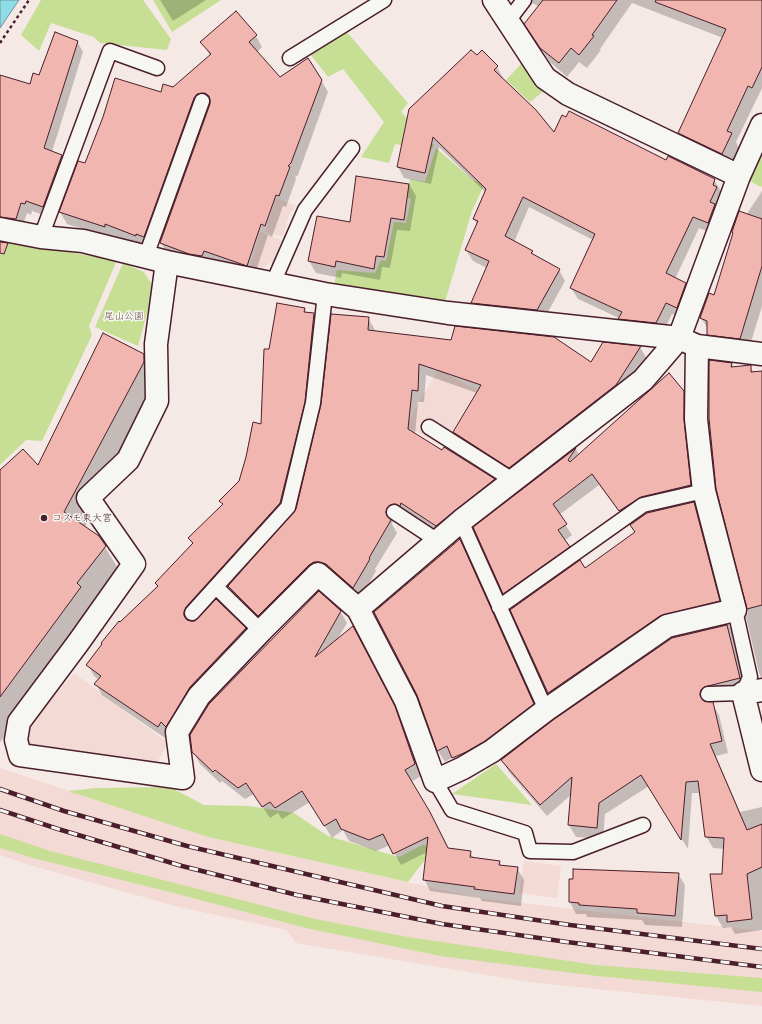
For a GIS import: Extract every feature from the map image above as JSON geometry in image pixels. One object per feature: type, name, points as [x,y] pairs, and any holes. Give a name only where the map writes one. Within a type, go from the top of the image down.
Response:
[{"type":"street","points":[[494,0],[545,78],[568,94],[739,176]]},
{"type":"street","points":[[168,262],[156,344],[158,401],[128,460],[88,498],[134,564],[78,643],[19,722],[16,740],[20,755],[183,778],[177,732],[199,696],[318,574],[358,609],[406,701],[435,781],[463,768],[492,751],[546,710],[667,626],[735,610],[704,491],[688,342],[739,176],[762,125]]},
{"type":"street","points":[[0,229],[41,237],[83,241],[168,262],[325,294],[448,312],[688,342],[762,354]]},
{"type":"street","points":[[358,609],[461,521],[643,380],[688,342]]},
{"type":"street","points":[[752,692],[762,770]]},
{"type":"lane","points":[[290,58],[384,0]]},
{"type":"lane","points":[[508,21],[524,0]]},
{"type":"lane","points":[[41,237],[110,51],[157,68]]},
{"type":"lane","points":[[146,256],[202,101]]},
{"type":"lane","points":[[273,283],[305,210],[352,148]]},
{"type":"lane","points":[[192,613],[288,507],[313,403],[325,294]]},
{"type":"lane","points":[[429,427],[514,481]]},
{"type":"lane","points":[[499,607],[644,505],[704,491]]},
{"type":"lane","points":[[394,512],[438,541]]},
{"type":"lane","points":[[461,521],[546,710]]},
{"type":"lane","points":[[216,587],[261,631]]},
{"type":"lane","points":[[708,694],[752,692],[750,676],[735,610]]},
{"type":"lane","points":[[435,781],[452,810],[525,833],[530,851],[573,852],[643,825]]},
{"type":"path","points":[[0,43],[29,0]]},
{"type":"shaded area","points":[[276,198],[296,206],[289,215],[283,237],[265,232]]},
{"type":"shaded area","points":[[260,232],[282,240],[274,261],[260,269],[250,266]]},
{"type":"shaded area","points":[[438,369],[476,390],[444,447],[406,426]]},
{"type":"shaded area","points":[[74,673],[168,743],[156,764],[24,745],[23,736],[41,711]]},
{"type":"shaded area","points":[[0,768],[208,837],[478,898],[762,931],[762,1006],[528,982],[296,943],[286,930],[179,907],[36,867],[0,855]]},
{"type":"shaded area","points":[[524,861],[561,866],[557,898],[519,893]]},
{"type":"green space","points":[[41,0],[143,0],[171,39],[167,50],[100,43],[94,37],[51,23],[39,51],[21,35]]},
{"type":"green space","points":[[153,0],[221,0],[172,32]]},
{"type":"green space","points":[[345,30],[408,103],[401,112],[434,145],[431,150],[395,144],[389,163],[361,157],[384,122],[343,69],[328,77],[311,55]]},
{"type":"green space","points":[[524,61],[545,90],[530,102],[506,80]]},
{"type":"green space","points":[[762,145],[762,186],[761,187],[746,179]]},
{"type":"green space","points":[[436,148],[473,180],[485,183],[472,211],[444,305],[334,286],[337,270],[375,273],[381,260],[386,261],[394,222],[406,223],[411,199],[406,197],[410,179],[425,182]]},
{"type":"green space","points":[[0,240],[117,260],[89,326],[92,335],[42,441],[26,440],[0,465]]},
{"type":"green space","name":"尾山公園","points":[[123,263],[144,272],[154,288],[138,346],[95,327]]},
{"type":"green space","points":[[496,764],[532,805],[452,794]]},
{"type":"green space","points":[[170,787],[204,805],[249,806],[294,813],[328,836],[399,857],[424,844],[431,852],[408,882],[208,837],[68,791],[96,788]]},
{"type":"green space","points":[[0,834],[50,851],[315,919],[408,937],[596,965],[762,978],[762,992],[597,976],[440,956],[306,928],[33,858],[0,848]]},
{"type":"water","points":[[0,0],[19,0],[0,28]]},
{"type":"building","points":[[543,0],[617,0],[592,35],[594,36],[579,55],[571,48],[559,63],[540,48],[524,24]]},
{"type":"building","points":[[656,0],[762,0],[762,67],[752,88],[748,86],[727,131],[732,133],[722,154],[678,133],[726,29],[655,2]]},
{"type":"building","points":[[236,11],[257,35],[249,42],[280,77],[308,58],[322,80],[291,163],[288,166],[290,167],[279,196],[276,195],[265,226],[261,224],[247,266],[204,251],[202,256],[189,254],[160,243],[210,104],[209,96],[205,93],[197,94],[194,98],[144,237],[136,234],[136,236],[105,224],[105,227],[59,212],[78,161],[85,163],[103,117],[115,78],[161,92],[163,84],[173,87],[211,54],[200,42]]},
{"type":"building","points":[[55,32],[78,41],[44,148],[62,155],[43,207],[26,201],[25,204],[21,203],[16,219],[0,217],[0,75],[30,84],[33,73],[39,75]]},
{"type":"building","points":[[471,50],[477,55],[482,50],[498,66],[494,70],[536,110],[554,132],[562,115],[566,117],[569,111],[666,160],[668,156],[715,179],[713,185],[717,187],[710,202],[715,204],[708,223],[693,217],[666,273],[686,283],[677,308],[666,303],[656,323],[618,319],[622,312],[570,288],[595,234],[523,197],[505,236],[533,251],[531,253],[560,269],[537,310],[471,303],[489,261],[465,250],[478,221],[473,219],[486,189],[433,137],[425,173],[397,167],[409,109]]},
{"type":"building","points":[[356,176],[409,184],[404,220],[391,218],[384,257],[376,256],[374,269],[336,261],[335,267],[308,261],[317,216],[350,222]]},
{"type":"building","points":[[739,211],[762,219],[762,266],[740,339],[707,335],[707,321],[700,318],[709,293],[714,295]]},
{"type":"building","points":[[0,242],[8,243],[4,254],[0,253]]},
{"type":"building","points":[[277,303],[305,308],[304,312],[314,313],[305,402],[280,503],[186,607],[184,612],[184,616],[187,620],[195,621],[216,599],[246,628],[190,687],[166,727],[161,722],[158,727],[94,684],[101,676],[86,665],[102,644],[101,643],[119,621],[120,622],[158,586],[155,583],[193,543],[188,538],[223,504],[219,501],[239,481],[246,457],[253,422],[261,424],[264,349],[269,349]]},
{"type":"building","points":[[331,314],[369,317],[368,330],[451,340],[455,326],[554,337],[591,362],[603,342],[641,346],[616,385],[509,468],[453,432],[481,385],[419,364],[418,391],[412,390],[408,429],[442,450],[444,447],[495,479],[436,526],[401,503],[400,506],[395,504],[390,505],[386,512],[387,516],[391,520],[353,588],[326,564],[314,562],[309,565],[258,616],[228,586],[296,509],[321,404]]},
{"type":"building","name":"コスモ東大宮","points":[[103,333],[144,354],[144,362],[64,512],[99,536],[106,546],[77,583],[81,587],[0,697],[0,470],[23,449],[38,465]]},
{"type":"building","points":[[709,360],[732,363],[731,367],[751,365],[751,372],[762,371],[762,605],[747,609],[716,489],[709,418]]},
{"type":"building","points":[[669,373],[684,391],[684,420],[691,485],[641,497],[619,511],[592,474],[553,504],[567,524],[558,530],[570,547],[503,594],[473,527],[576,448],[568,460],[570,462]]},
{"type":"building","points":[[694,502],[720,601],[660,616],[548,693],[510,610],[580,560],[585,568],[635,532],[630,525],[647,513]]},
{"type":"building","points":[[460,539],[534,704],[485,741],[452,758],[447,746],[437,751],[417,695],[374,612]]},
{"type":"building","points":[[319,591],[341,611],[315,657],[353,626],[395,706],[415,764],[405,770],[430,812],[448,848],[471,851],[470,857],[500,861],[499,865],[518,867],[514,894],[423,880],[428,837],[393,854],[383,834],[369,840],[341,829],[336,819],[324,826],[302,791],[275,808],[270,802],[262,807],[246,783],[238,788],[215,770],[213,772],[192,752],[190,735],[209,704]]},
{"type":"building","points":[[727,625],[740,678],[704,687],[701,690],[700,695],[704,701],[713,702],[722,741],[710,744],[747,830],[762,824],[762,867],[747,874],[752,919],[727,922],[727,915],[715,916],[710,874],[722,874],[724,838],[705,837],[698,781],[686,782],[681,840],[641,775],[599,803],[597,828],[568,825],[572,777],[540,805],[501,760],[553,720],[672,638]]},
{"type":"building","points":[[573,869],[679,873],[675,916],[637,913],[637,909],[579,905],[579,903],[569,902],[569,879],[573,879]]},
{"type":"railway","points":[[0,789],[64,811],[187,846],[442,906],[570,925],[762,949]]},
{"type":"railway","points":[[0,810],[182,866],[297,895],[442,924],[762,967]]},
{"type":"place","name":"コスモ東大宮","points":[[44,518]]}]
